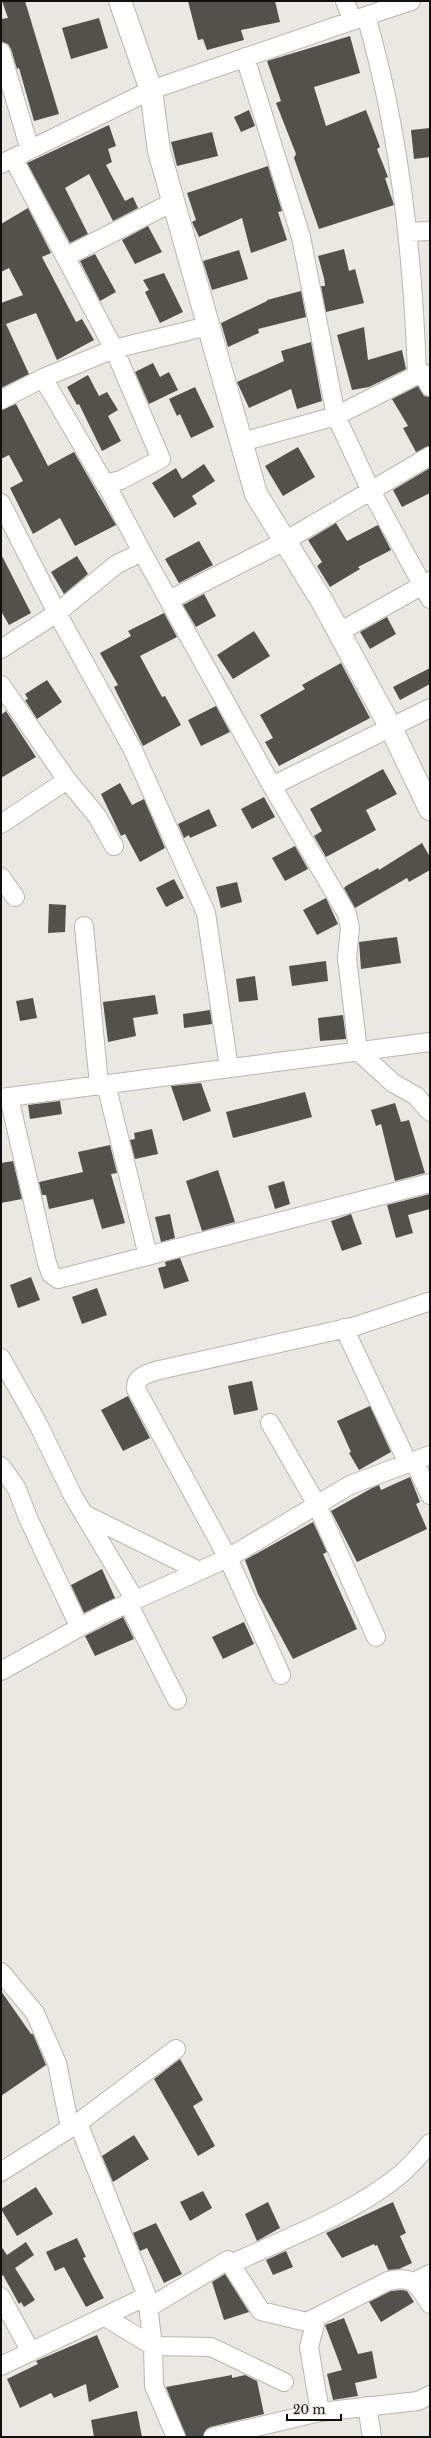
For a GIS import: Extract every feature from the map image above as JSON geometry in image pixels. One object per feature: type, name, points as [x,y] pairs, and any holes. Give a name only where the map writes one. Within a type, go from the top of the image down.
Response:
[{"type":"street","points":[[120,1],[151,90],[159,151],[256,494],[339,632],[391,728],[430,808]]},
{"type":"street","points":[[242,442],[336,416],[425,375],[407,213],[380,63],[359,18],[345,1]]},
{"type":"street","points":[[106,484],[121,480],[161,460],[114,349],[66,256],[7,161],[151,90],[412,1]]},
{"type":"street","points":[[1,52],[30,150]]},
{"type":"street","points":[[245,57],[301,237],[336,416],[370,489],[428,588],[339,632]]},
{"type":"street","points":[[66,256],[173,202]]},
{"type":"street","points":[[408,232],[430,231]]},
{"type":"street","points":[[1,400],[43,378],[114,349],[208,326]]},
{"type":"street","points":[[43,378],[106,484],[142,552],[272,786],[347,914],[350,928],[347,958],[358,1051],[393,1083],[416,1096],[430,1112]]},
{"type":"street","points":[[169,600],[285,541],[370,489],[430,456]]},
{"type":"street","points":[[1,503],[56,613],[133,750],[206,912],[229,1068]]},
{"type":"street","points":[[1,649],[56,613],[117,564],[142,552]]},
{"type":"street","points":[[1,684],[67,780],[97,816],[114,846]]},
{"type":"street","points":[[272,786],[430,708]]},
{"type":"street","points":[[1,824],[67,780]]},
{"type":"street","points":[[1,877],[15,897]]},
{"type":"street","points":[[84,926],[102,1084],[148,1256]]},
{"type":"street","points":[[430,1042],[102,1084],[5,1098],[51,1274],[58,1279],[67,1278],[430,1183]]},
{"type":"street","points":[[281,1676],[228,1558],[140,1396],[136,1384],[141,1376],[156,1371],[344,1328],[428,1302]]},
{"type":"street","points":[[344,1328],[417,1460],[430,1495]]},
{"type":"street","points":[[1,1358],[38,1424],[131,1602],[177,1700]]},
{"type":"street","points":[[270,1423],[317,1505],[376,1637]]},
{"type":"street","points":[[1,1671],[79,1626],[228,1558],[350,1485],[417,1460]]},
{"type":"street","points":[[1,1466],[17,1489],[79,1626]]},
{"type":"street","points":[[84,1514],[199,1571]]},
{"type":"street","points":[[1,1972],[35,2013],[57,2063],[74,2126],[147,2302],[153,2346],[154,2386],[176,2437]]},
{"type":"street","points":[[1,2172],[74,2126],[176,2049]]},
{"type":"street","points":[[231,2264],[320,2223],[376,2192],[401,2174],[430,2143]]},
{"type":"street","points":[[1,2366],[105,2316],[147,2302],[228,2260],[261,2312],[315,2324],[309,2347],[320,2412]]},
{"type":"street","points":[[414,2282],[430,2274]]},
{"type":"street","points":[[307,2322],[388,2281],[402,2278],[414,2282],[430,2304]]},
{"type":"street","points":[[1,2297],[31,2352]]},
{"type":"street","points":[[105,2316],[153,2346],[211,2347],[284,2382]]},
{"type":"street","points":[[213,2437],[320,2412],[426,2401]]},
{"type":"street","points":[[367,2406],[372,2437]]},
{"type":"building","points":[[2,1],[25,1],[59,114],[34,121],[19,68],[17,69],[8,44],[1,42],[1,19],[8,18]]},
{"type":"building","points":[[188,1],[275,1],[280,22],[241,30],[244,40],[207,50],[203,39],[198,40]]},
{"type":"building","points":[[99,18],[108,48],[71,59],[62,28]]},
{"type":"building","points":[[350,36],[360,73],[314,87],[326,126],[366,110],[380,147],[377,149],[388,177],[385,178],[394,205],[319,229],[294,158],[296,154],[276,103],[281,101],[267,61]]},
{"type":"building","points":[[249,110],[255,126],[241,132],[234,117]]},
{"type":"building","points":[[109,125],[116,146],[108,149],[112,162],[106,165],[125,201],[133,197],[138,208],[113,221],[89,174],[65,188],[88,234],[70,243],[27,163]]},
{"type":"building","points":[[430,128],[430,157],[414,159],[411,130]]},
{"type":"building","points":[[212,132],[218,156],[177,166],[171,142]]},
{"type":"building","points":[[268,166],[282,211],[278,212],[287,240],[251,253],[242,218],[199,237],[192,222],[196,220],[187,193]]},
{"type":"building","points":[[28,208],[51,253],[42,257],[76,322],[82,319],[94,340],[57,360],[36,313],[6,324],[29,374],[1,388],[1,303],[23,295],[9,268],[1,272],[1,224]]},
{"type":"building","points":[[148,226],[162,252],[135,264],[122,240]]},
{"type":"building","points":[[344,249],[349,271],[355,269],[364,303],[326,312],[321,286],[325,286],[324,278],[318,256]]},
{"type":"building","points":[[239,250],[248,279],[212,290],[203,261]]},
{"type":"building","points":[[95,254],[116,292],[100,301],[80,261]]},
{"type":"building","points":[[164,273],[183,312],[160,323],[145,292],[149,290],[143,280]]},
{"type":"building","points":[[301,291],[306,317],[258,329],[259,333],[228,347],[221,323],[267,300]]},
{"type":"building","points":[[364,327],[368,360],[402,350],[406,369],[369,387],[352,390],[337,335]]},
{"type":"building","points":[[311,342],[322,401],[297,409],[291,389],[249,408],[237,382],[284,361],[281,351]]},
{"type":"building","points":[[153,363],[160,377],[169,372],[178,390],[149,404],[135,372]]},
{"type":"building","points":[[88,375],[99,396],[107,392],[118,410],[108,416],[121,441],[102,451],[79,404],[77,405],[67,387]]},
{"type":"building","points":[[418,386],[424,396],[430,397],[430,446],[416,452],[403,428],[408,426],[392,399]]},
{"type":"building","points":[[195,387],[214,427],[191,438],[180,414],[177,416],[169,399]]},
{"type":"building","points":[[16,404],[48,466],[74,452],[116,525],[75,546],[60,518],[33,534],[10,488],[23,481],[9,455],[1,459],[1,410]]},
{"type":"building","points":[[298,447],[315,477],[283,496],[265,466]]},
{"type":"building","points":[[204,464],[215,481],[192,496],[197,504],[174,518],[152,483],[176,468],[182,479]]},
{"type":"building","points":[[430,468],[430,493],[402,507],[393,490]]},
{"type":"building","points":[[336,523],[347,541],[378,525],[391,550],[358,567],[360,569],[330,587],[317,566],[322,562],[308,540]]},
{"type":"building","points":[[199,541],[213,565],[179,583],[165,559]]},
{"type":"building","points":[[1,554],[31,613],[9,625],[1,611]]},
{"type":"building","points":[[77,556],[88,574],[64,594],[51,572]]},
{"type":"building","points":[[204,594],[216,616],[196,627],[183,605]]},
{"type":"building","points":[[164,613],[177,637],[140,656],[162,697],[165,696],[181,725],[143,746],[114,687],[118,685],[100,653],[131,636],[128,631]]},
{"type":"building","points":[[387,617],[396,634],[370,649],[360,632]]},
{"type":"building","points":[[254,631],[270,656],[233,679],[217,655]]},
{"type":"building","points":[[341,663],[370,718],[279,766],[265,742],[273,738],[260,715],[305,689],[302,685]]},
{"type":"building","points":[[430,668],[430,684],[400,700],[393,687]]},
{"type":"building","points":[[47,680],[62,702],[37,719],[25,700],[28,699],[25,694]]},
{"type":"building","points":[[216,706],[230,732],[201,746],[188,720]]},
{"type":"building","points":[[6,711],[36,757],[1,778],[1,715]]},
{"type":"building","points":[[383,769],[397,794],[366,810],[376,830],[326,857],[314,836],[322,831],[310,809]]},
{"type":"building","points":[[120,783],[132,805],[144,799],[165,848],[140,862],[125,834],[121,836],[101,794]]},
{"type":"building","points":[[264,797],[275,817],[252,829],[241,809]]},
{"type":"building","points":[[209,809],[217,826],[190,838],[189,835],[184,838],[178,824]]},
{"type":"building","points":[[422,843],[430,857],[430,870],[409,882],[407,878],[355,908],[344,888],[346,886],[378,868],[379,870]]},
{"type":"building","points":[[295,846],[308,869],[285,881],[272,858]]},
{"type":"building","points":[[174,879],[184,898],[166,907],[156,888]]},
{"type":"building","points":[[237,882],[242,902],[221,908],[216,887]]},
{"type":"building","points":[[326,898],[338,924],[317,935],[303,910]]},
{"type":"building","points":[[49,904],[66,905],[65,932],[48,933]]},
{"type":"building","points":[[397,937],[401,963],[361,969],[359,942]]},
{"type":"building","points":[[326,961],[328,981],[292,986],[289,966]]},
{"type":"building","points":[[255,976],[258,1000],[239,1002],[236,979]]},
{"type":"building","points":[[155,995],[158,1014],[133,1018],[136,1036],[108,1042],[103,1002]]},
{"type":"building","points":[[33,998],[37,1018],[20,1021],[16,1001]]},
{"type":"building","points":[[210,1010],[212,1024],[184,1028],[183,1014]]},
{"type":"building","points":[[343,1015],[346,1039],[320,1041],[318,1018]]},
{"type":"building","points":[[201,1083],[211,1111],[183,1121],[171,1086]]},
{"type":"building","points":[[305,1092],[312,1117],[233,1138],[226,1112]]},
{"type":"building","points":[[60,1101],[62,1114],[30,1119],[28,1105]]},
{"type":"building","points":[[395,1103],[401,1122],[409,1120],[425,1173],[395,1181],[381,1124],[376,1126],[371,1110]]},
{"type":"building","points":[[152,1129],[158,1154],[135,1159],[130,1140],[135,1139],[134,1133]]},
{"type":"building","points":[[110,1145],[117,1173],[111,1174],[125,1223],[102,1229],[93,1199],[49,1209],[46,1195],[42,1195],[39,1182],[83,1172],[78,1152]]},
{"type":"building","points":[[13,1161],[22,1199],[1,1203],[1,1163]]},
{"type":"building","points":[[218,1170],[235,1222],[202,1231],[186,1181]]},
{"type":"building","points":[[284,1181],[290,1204],[275,1209],[268,1186]]},
{"type":"building","points":[[430,1194],[430,1209],[408,1215],[413,1233],[396,1238],[387,1205]]},
{"type":"building","points":[[170,1214],[175,1238],[161,1242],[155,1217]]},
{"type":"building","points":[[351,1214],[362,1244],[342,1251],[331,1221]]},
{"type":"building","points":[[180,1258],[189,1281],[164,1289],[158,1268],[166,1266],[165,1262]]},
{"type":"building","points":[[31,1277],[40,1300],[18,1308],[10,1285]]},
{"type":"building","points":[[97,1288],[107,1315],[82,1324],[72,1297]]},
{"type":"building","points":[[252,1381],[258,1410],[234,1415],[228,1386]]},
{"type":"building","points":[[128,1396],[150,1438],[123,1451],[101,1410]]},
{"type":"building","points":[[370,1406],[391,1452],[359,1470],[349,1453],[351,1452],[337,1421]]},
{"type":"building","points":[[410,1477],[420,1502],[416,1504],[427,1529],[357,1562],[331,1511],[372,1488],[379,1485],[381,1490]]},
{"type":"building","points":[[313,1522],[327,1552],[323,1554],[357,1629],[293,1659],[258,1594],[245,1560]]},
{"type":"building","points":[[102,1569],[115,1598],[84,1613],[71,1585]]},
{"type":"building","points":[[123,1617],[134,1639],[95,1656],[85,1636]]},
{"type":"building","points":[[244,1622],[254,1644],[223,1659],[212,1637]]},
{"type":"building","points":[[1,1991],[31,2034],[33,2034],[46,2065],[1,2096]]},
{"type":"building","points":[[180,2059],[203,2100],[193,2106],[215,2146],[198,2156],[154,2079]]},
{"type":"building","points":[[134,2135],[149,2159],[113,2182],[102,2156]]},
{"type":"building","points":[[36,2187],[53,2214],[17,2236],[1,2209]]},
{"type":"building","points":[[203,2191],[212,2208],[190,2221],[180,2202]]},
{"type":"building","points":[[268,2202],[280,2228],[257,2241],[245,2214]]},
{"type":"building","points":[[393,2202],[406,2233],[400,2236],[412,2263],[399,2269],[388,2270],[377,2245],[375,2246],[374,2244],[342,2258],[326,2233]]},
{"type":"building","points":[[156,2223],[182,2274],[164,2283],[147,2248],[140,2251],[133,2233]]},
{"type":"building","points":[[77,2238],[86,2257],[83,2258],[104,2298],[86,2307],[64,2267],[55,2271],[46,2252]]},
{"type":"building","points":[[26,2242],[34,2255],[15,2268],[35,2300],[24,2307],[21,2302],[19,2304],[3,2275],[1,2277],[1,2246],[7,2255]]},
{"type":"building","points":[[286,2251],[293,2267],[273,2275],[266,2260]]},
{"type":"building","points":[[225,2274],[249,2312],[224,2320],[212,2282]]},
{"type":"building","points":[[391,2291],[407,2291],[414,2302],[381,2322],[369,2302]]},
{"type":"building","points":[[344,2318],[358,2354],[372,2351],[377,2378],[355,2383],[358,2396],[333,2400],[327,2374],[342,2370],[325,2325]]},
{"type":"building","points":[[97,2335],[119,2387],[89,2402],[86,2384],[54,2398],[51,2393],[20,2408],[7,2379],[38,2364],[36,2361]]},
{"type":"building","points":[[232,2375],[232,2378],[245,2375],[257,2381],[264,2414],[210,2427],[206,2430],[203,2437],[186,2437],[166,2387]]},
{"type":"building","points":[[137,2411],[142,2437],[94,2437],[91,2420]]}]
